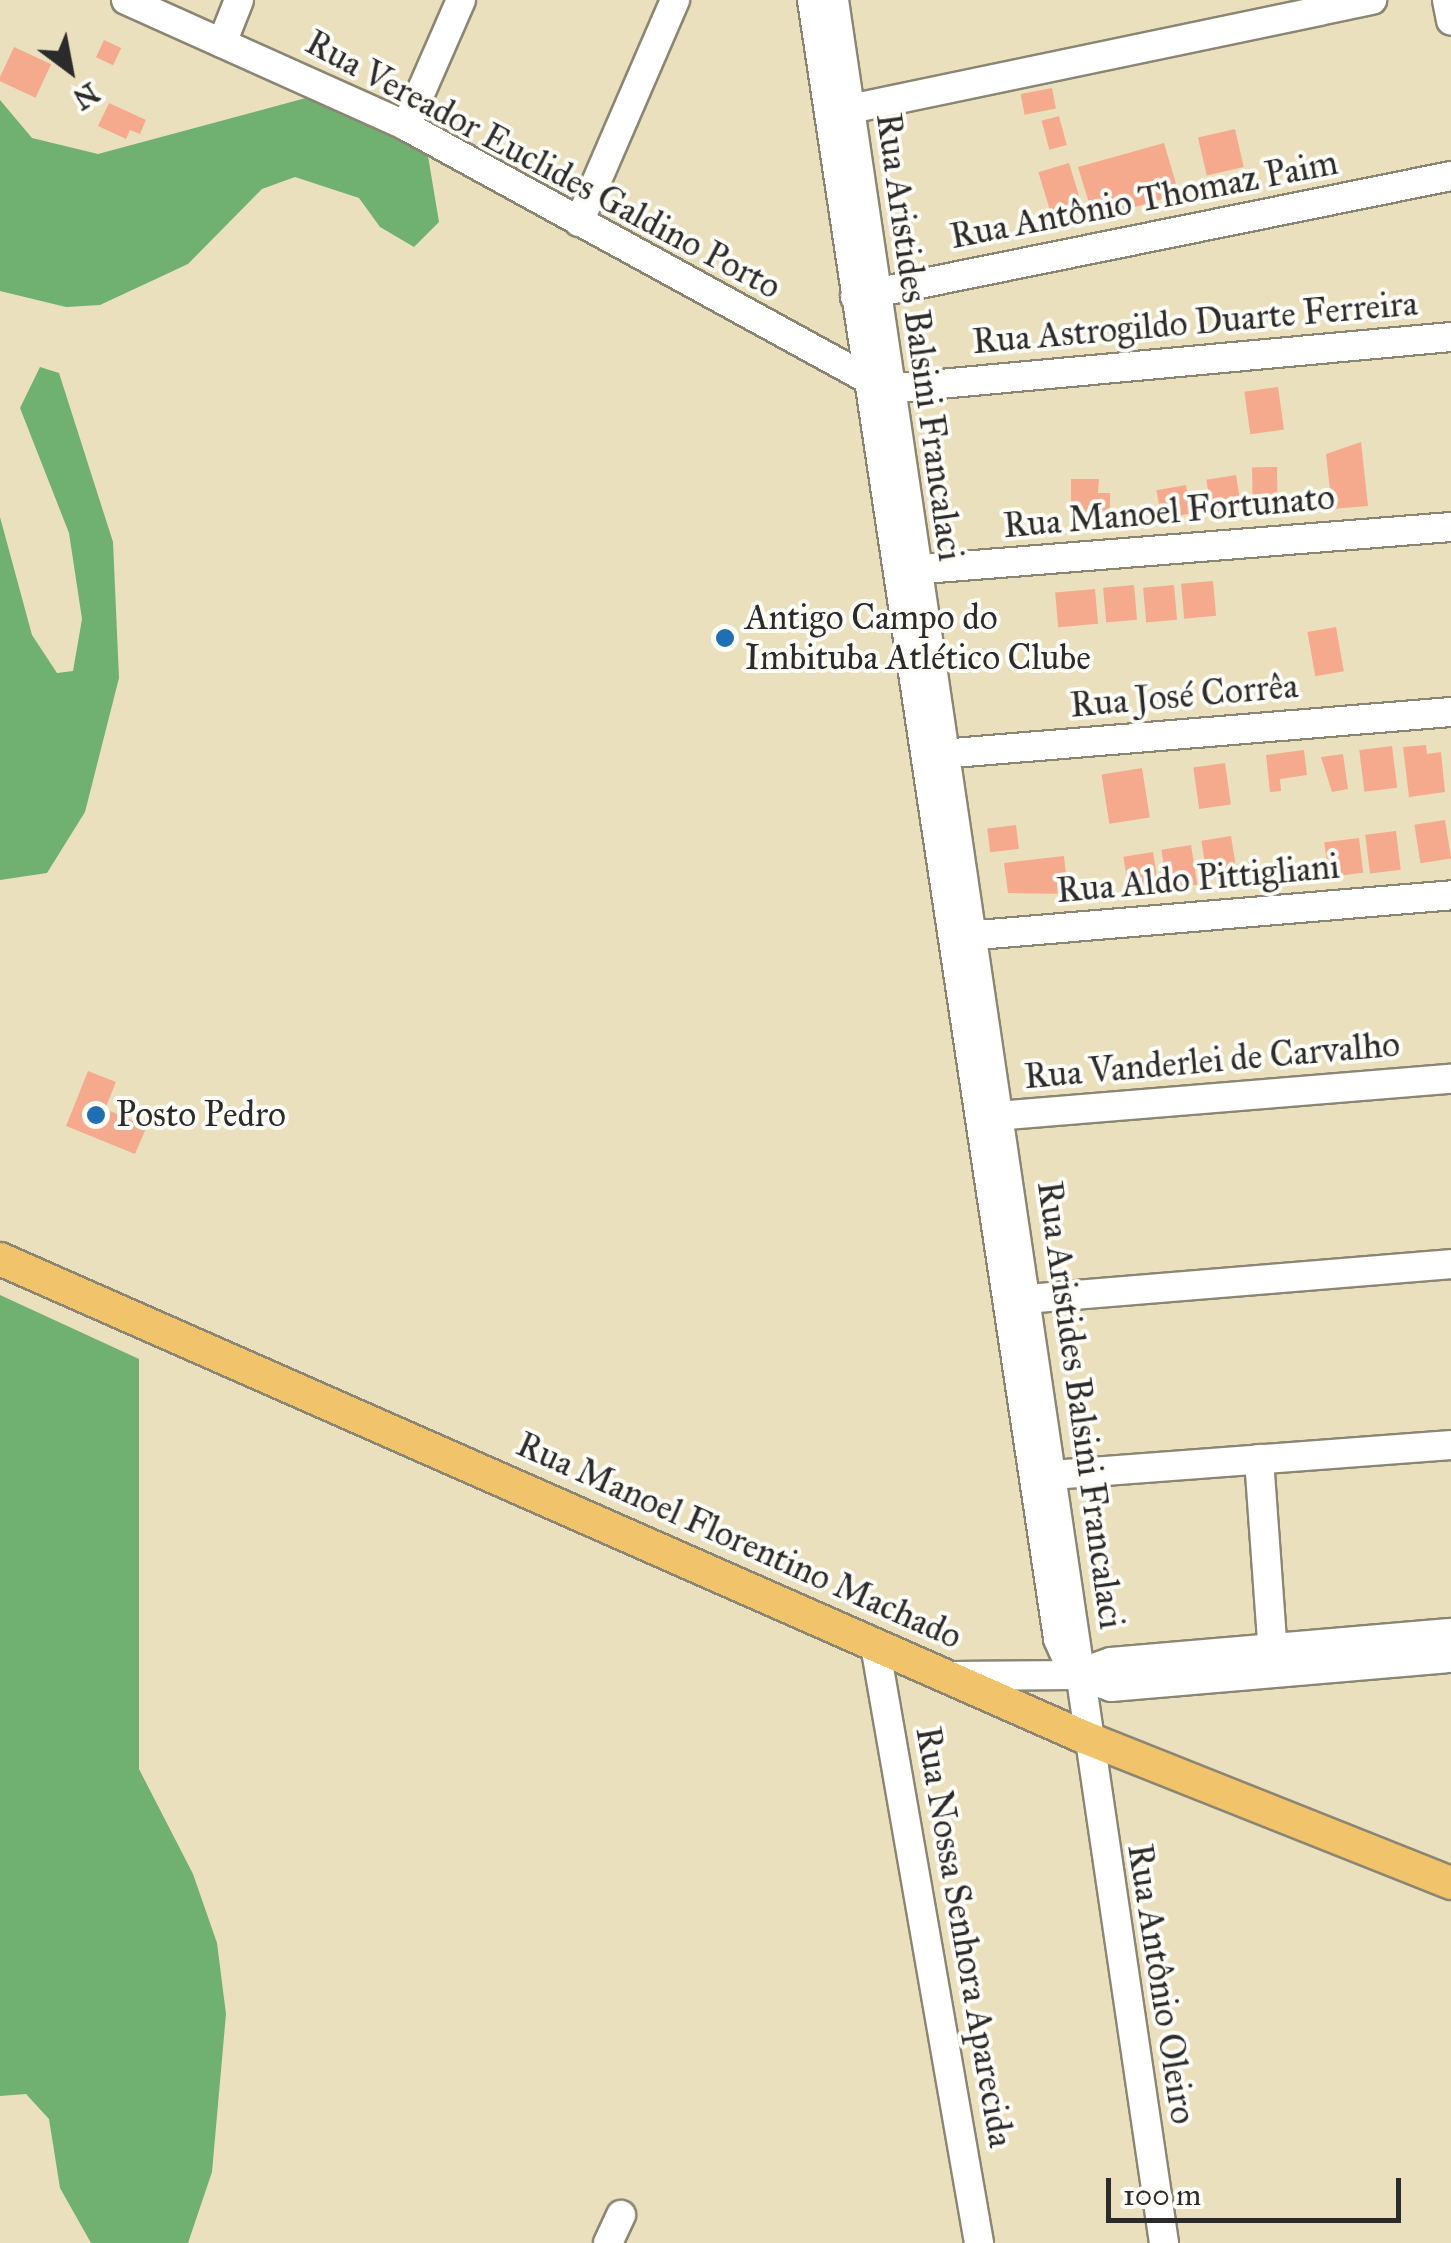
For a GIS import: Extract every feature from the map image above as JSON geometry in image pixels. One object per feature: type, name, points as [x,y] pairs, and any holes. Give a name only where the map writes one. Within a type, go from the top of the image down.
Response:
[{"type":"main road","name":"Rua Manoel Florentino Machado","points":[[0,1259],[1084,1737],[1451,1882]]},
{"type":"street","name":"Rua Vereador Euclides Galdino Porto","points":[[126,0],[406,126],[875,385]]},
{"type":"street","points":[[222,43],[239,0]]},
{"type":"street","points":[[406,126],[462,0]]},
{"type":"street","points":[[578,222],[676,0]]},
{"type":"street","name":"Rua Aristides Balsini Francalaci","points":[[812,0],[837,112],[875,385],[1046,1476],[1058,1639],[1075,1675],[1084,1737]]},
{"type":"street","name":"Rua Aristides Balsini Francalaci","points":[[834,0],[837,112]]},
{"type":"street","points":[[837,112],[1372,0]]},
{"type":"street","points":[[1447,0],[1451,21]]},
{"type":"street","name":"Rua Antônio Thomaz Paim","points":[[862,295],[1451,176]]},
{"type":"street","name":"Rua Astrogildo Duarte Ferreira","points":[[875,385],[1451,337]]},
{"type":"street","name":"Rua Manoel Fortunato","points":[[905,571],[1451,527]]},
{"type":"street","name":"Rua José Corrêa","points":[[933,754],[1451,712]]},
{"type":"street","name":"Rua Aldo Pittigliani","points":[[962,936],[1451,895]]},
{"type":"street","name":"Rua Vanderlei de Carvalho","points":[[990,1117],[1451,1079]]},
{"type":"street","points":[[1018,1300],[1451,1264]]},
{"type":"street","points":[[1046,1476],[1451,1445]]},
{"type":"street","points":[[1260,1460],[1274,1660]]},
{"type":"street","points":[[946,1676],[1075,1675],[1111,1687],[1451,1633]]},
{"type":"street","name":"Rua Nossa Senhora Aparecida","points":[[875,1644],[979,2243]]},
{"type":"street","points":[[1274,1660],[1451,1658]]},
{"type":"street","name":"Rua Antônio Oleiro","points":[[1084,1737],[1164,2243]]},
{"type":"street","points":[[608,2243],[621,2215]]},
{"type":"green space","points":[[317,95],[428,156],[439,222],[414,247],[380,227],[359,198],[295,177],[262,189],[188,264],[100,305],[66,307],[0,291],[0,100],[32,138],[98,154]]},
{"type":"green space","points":[[40,367],[59,373],[113,542],[119,678],[85,812],[47,873],[0,880],[0,517],[32,635],[57,673],[73,671],[82,619],[69,533],[20,408]]},
{"type":"green space","points":[[0,1295],[139,1359],[139,1769],[193,1874],[217,1943],[226,2014],[212,2172],[188,2243],[91,2243],[60,2188],[49,2119],[26,2094],[0,2096]]},
{"type":"building","points":[[104,40],[121,48],[113,65],[96,57]]},
{"type":"building","points":[[14,47],[51,64],[36,98],[0,81]]},
{"type":"building","points":[[1052,88],[1056,109],[1025,115],[1021,94]]},
{"type":"building","points":[[109,103],[146,120],[140,134],[130,130],[126,139],[98,126]]},
{"type":"building","points":[[1059,116],[1067,145],[1049,150],[1042,121]]},
{"type":"building","points":[[1235,129],[1244,167],[1207,176],[1198,138]]},
{"type":"building","points":[[1164,143],[1179,194],[1108,215],[1104,199],[1089,203],[1078,167]]},
{"type":"building","points":[[1069,163],[1081,203],[1051,213],[1038,172]]},
{"type":"building","points":[[1278,387],[1284,430],[1250,434],[1244,392]]},
{"type":"building","points":[[1361,442],[1368,506],[1332,509],[1326,454]]},
{"type":"building","points":[[1252,467],[1277,467],[1278,507],[1253,507]]},
{"type":"building","points":[[1236,475],[1241,508],[1212,512],[1206,480]]},
{"type":"building","points":[[1071,479],[1099,479],[1098,493],[1110,493],[1110,526],[1071,526]]},
{"type":"building","points":[[1186,485],[1191,514],[1161,519],[1156,490]]},
{"type":"building","points":[[1213,581],[1216,616],[1184,619],[1181,584]]},
{"type":"building","points":[[1134,585],[1137,620],[1106,623],[1103,588]]},
{"type":"building","points":[[1174,585],[1177,620],[1146,623],[1143,588]]},
{"type":"building","points":[[1095,589],[1098,624],[1058,627],[1055,592]]},
{"type":"building","points":[[1336,627],[1344,671],[1315,676],[1307,632]]},
{"type":"building","points":[[1426,745],[1427,754],[1441,752],[1445,792],[1409,797],[1403,747]]},
{"type":"building","points":[[1392,746],[1397,788],[1364,792],[1359,750]]},
{"type":"building","points":[[1304,750],[1307,775],[1280,779],[1281,791],[1270,792],[1266,755]]},
{"type":"building","points":[[1343,754],[1348,789],[1332,792],[1321,757]]},
{"type":"building","points":[[1225,763],[1231,805],[1199,809],[1193,767]]},
{"type":"building","points":[[1142,768],[1150,817],[1109,824],[1102,774]]},
{"type":"building","points":[[1445,820],[1451,859],[1420,863],[1414,825]]},
{"type":"building","points":[[1016,825],[1019,849],[990,852],[987,829]]},
{"type":"building","points":[[1396,831],[1401,870],[1370,873],[1365,835]]},
{"type":"building","points":[[1231,836],[1237,875],[1207,879],[1201,841]]},
{"type":"building","points":[[1359,838],[1363,873],[1329,877],[1324,842]]},
{"type":"building","points":[[1191,845],[1197,885],[1168,889],[1161,850]]},
{"type":"building","points":[[1153,852],[1159,891],[1129,895],[1123,857]]},
{"type":"building","points":[[1064,856],[1068,894],[1008,893],[1004,863]]},
{"type":"building","points":[[88,1071],[116,1082],[105,1109],[147,1126],[135,1154],[66,1126]]},
{"type":"place","name":"Antigo Campo do Imbituba Atlético Clube","points":[[725,638]]},
{"type":"place","name":"Posto Pedro","points":[[96,1115]]}]
